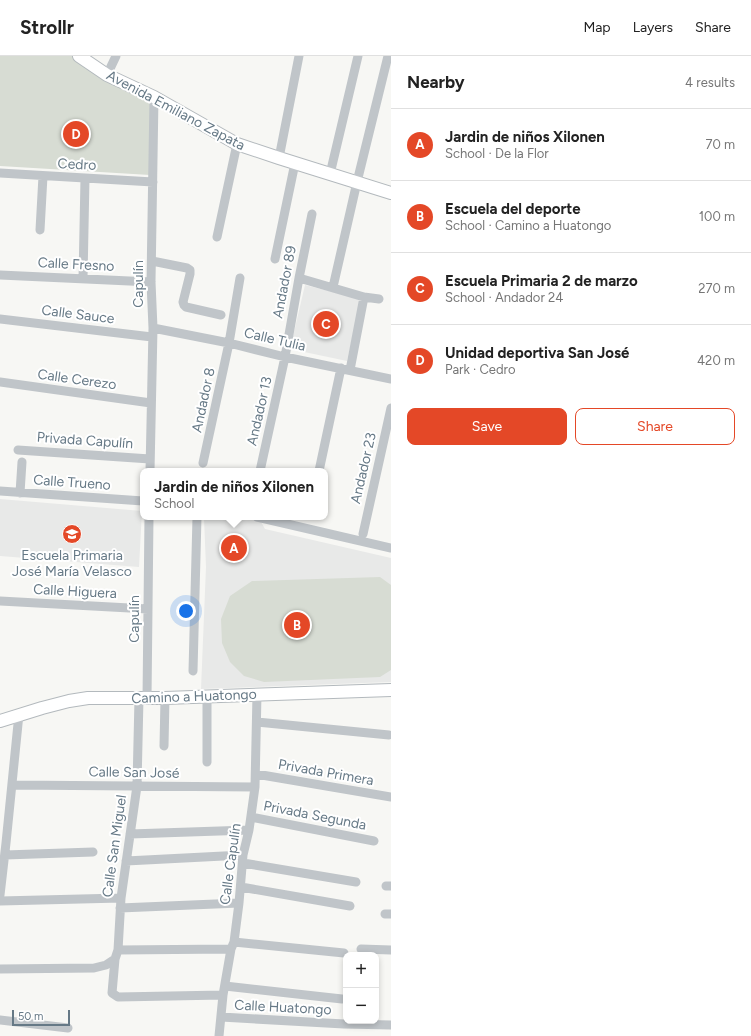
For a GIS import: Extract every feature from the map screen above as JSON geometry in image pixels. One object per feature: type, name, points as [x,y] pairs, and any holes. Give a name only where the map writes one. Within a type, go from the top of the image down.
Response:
[{"type":"main road","name":"Avenida Emiliano Zapata","points":[[80,56],[107,75],[154,97],[238,144],[357,182],[390,189]]},
{"type":"main road","name":"Camino a Huatongo","points":[[0,721],[20,714],[82,699],[165,698],[391,690]]},
{"type":"street","points":[[107,75],[116,56]]},
{"type":"street","points":[[279,158],[299,56]]},
{"type":"street","points":[[330,174],[358,56]]},
{"type":"street","points":[[333,287],[388,56]]},
{"type":"street","name":"Capulín","points":[[150,468],[154,97]]},
{"type":"street","points":[[218,237],[238,144]]},
{"type":"street","points":[[275,259],[295,163]]},
{"type":"street","name":"Cedro","points":[[0,173],[153,182]]},
{"type":"street","points":[[40,230],[43,176]]},
{"type":"street","points":[[83,279],[85,178]]},
{"type":"street","name":"Andador 89","points":[[285,356],[312,214]]},
{"type":"street","points":[[152,261],[187,268],[190,270],[183,302],[184,305],[186,307],[221,314]]},
{"type":"street","name":"Calle Fresno","points":[[0,275],[151,282]]},
{"type":"street","name":"Andador 8","points":[[203,463],[229,343],[240,278]]},
{"type":"street","points":[[299,278],[379,299]]},
{"type":"street","points":[[320,468],[364,296]]},
{"type":"street","name":"Calle Sauce","points":[[0,318],[152,332]]},
{"type":"street","name":"Calle Tulia","points":[[152,332],[229,343],[391,379]]},
{"type":"street","name":"Andador 13","points":[[261,468],[285,356]]},
{"type":"street","name":"Calle Cerezo","points":[[0,382],[151,404]]},
{"type":"street","name":"Andador 23","points":[[363,534],[391,408]]},
{"type":"street","name":"Privada Capulín","points":[[18,450],[150,459]]},
{"type":"street","points":[[20,492],[22,462]]},
{"type":"street","name":"Calle Trueno","points":[[0,492],[20,492],[140,501]]},
{"type":"street","name":"Capulín","points":[[143,698],[148,609],[149,520]]},
{"type":"street","points":[[193,671],[197,520]]},
{"type":"street","points":[[270,520],[391,548]]},
{"type":"street","name":"Calle Higuera","points":[[0,601],[148,609]]},
{"type":"street","name":"Calle Capulín","points":[[219,1036],[224,991],[239,903],[255,787],[258,694]]},
{"type":"street","points":[[207,696],[207,762]]},
{"type":"street","name":"Calle San Miguel","points":[[143,698],[137,786],[121,898],[117,954],[112,993],[118,997],[224,991]]},
{"type":"street","points":[[164,746],[165,698]]},
{"type":"street","points":[[0,890],[5,855],[3,844],[9,816],[20,714]]},
{"type":"street","points":[[257,722],[389,735]]},
{"type":"street","name":"Privada Primera","points":[[256,774],[391,797]]},
{"type":"street","name":"Calle San José","points":[[12,785],[255,787]]},
{"type":"street","points":[[0,820],[9,816]]},
{"type":"street","name":"Privada Segunda","points":[[251,817],[374,841]]},
{"type":"street","points":[[130,834],[249,830]]},
{"type":"street","points":[[5,855],[93,852]]},
{"type":"street","points":[[126,861],[244,859],[356,882]]},
{"type":"street","points":[[241,887],[350,906]]},
{"type":"street","points":[[0,901],[121,898]]},
{"type":"street","points":[[120,908],[239,903]]},
{"type":"street","points":[[0,969],[94,968],[106,965],[117,954],[232,946],[343,953]]},
{"type":"street","points":[[361,949],[391,950]]},
{"type":"street","points":[[224,991],[342,999]]},
{"type":"street","name":"Calle Huatongo","points":[[221,1017],[344,1024],[391,1025]]},
{"type":"street","points":[[0,1020],[68,1028]]},
{"type":"shaded area","points":[[0,56],[76,56],[153,102],[150,175],[0,166]]},
{"type":"shaded area","points":[[305,285],[361,299],[347,361],[290,349]]},
{"type":"shaded area","name":"Escuela Primaria José María Velasco","points":[[0,499],[140,511],[140,520],[142,520],[139,567],[0,556]]},
{"type":"shaded area","points":[[204,520],[260,520],[265,529],[391,558],[391,682],[201,689],[206,567]]},
{"type":"shaded area","points":[[380,577],[391,585],[391,670],[380,677],[264,682],[244,676],[230,662],[222,643],[221,619],[230,596],[252,581]]},
{"type":"place","name":"Unidad deportiva San José","points":[[76,134]]},
{"type":"place","name":"Escuela Primaria 2 de marzo","points":[[326,324]]},
{"type":"place","name":"Escuela Primaria José María Velasco","points":[[72,534]]},
{"type":"place","name":"Jardin de niños Xilonen","points":[[234,548]]},
{"type":"place","name":"Escuela del deporte","points":[[297,625]]}]
